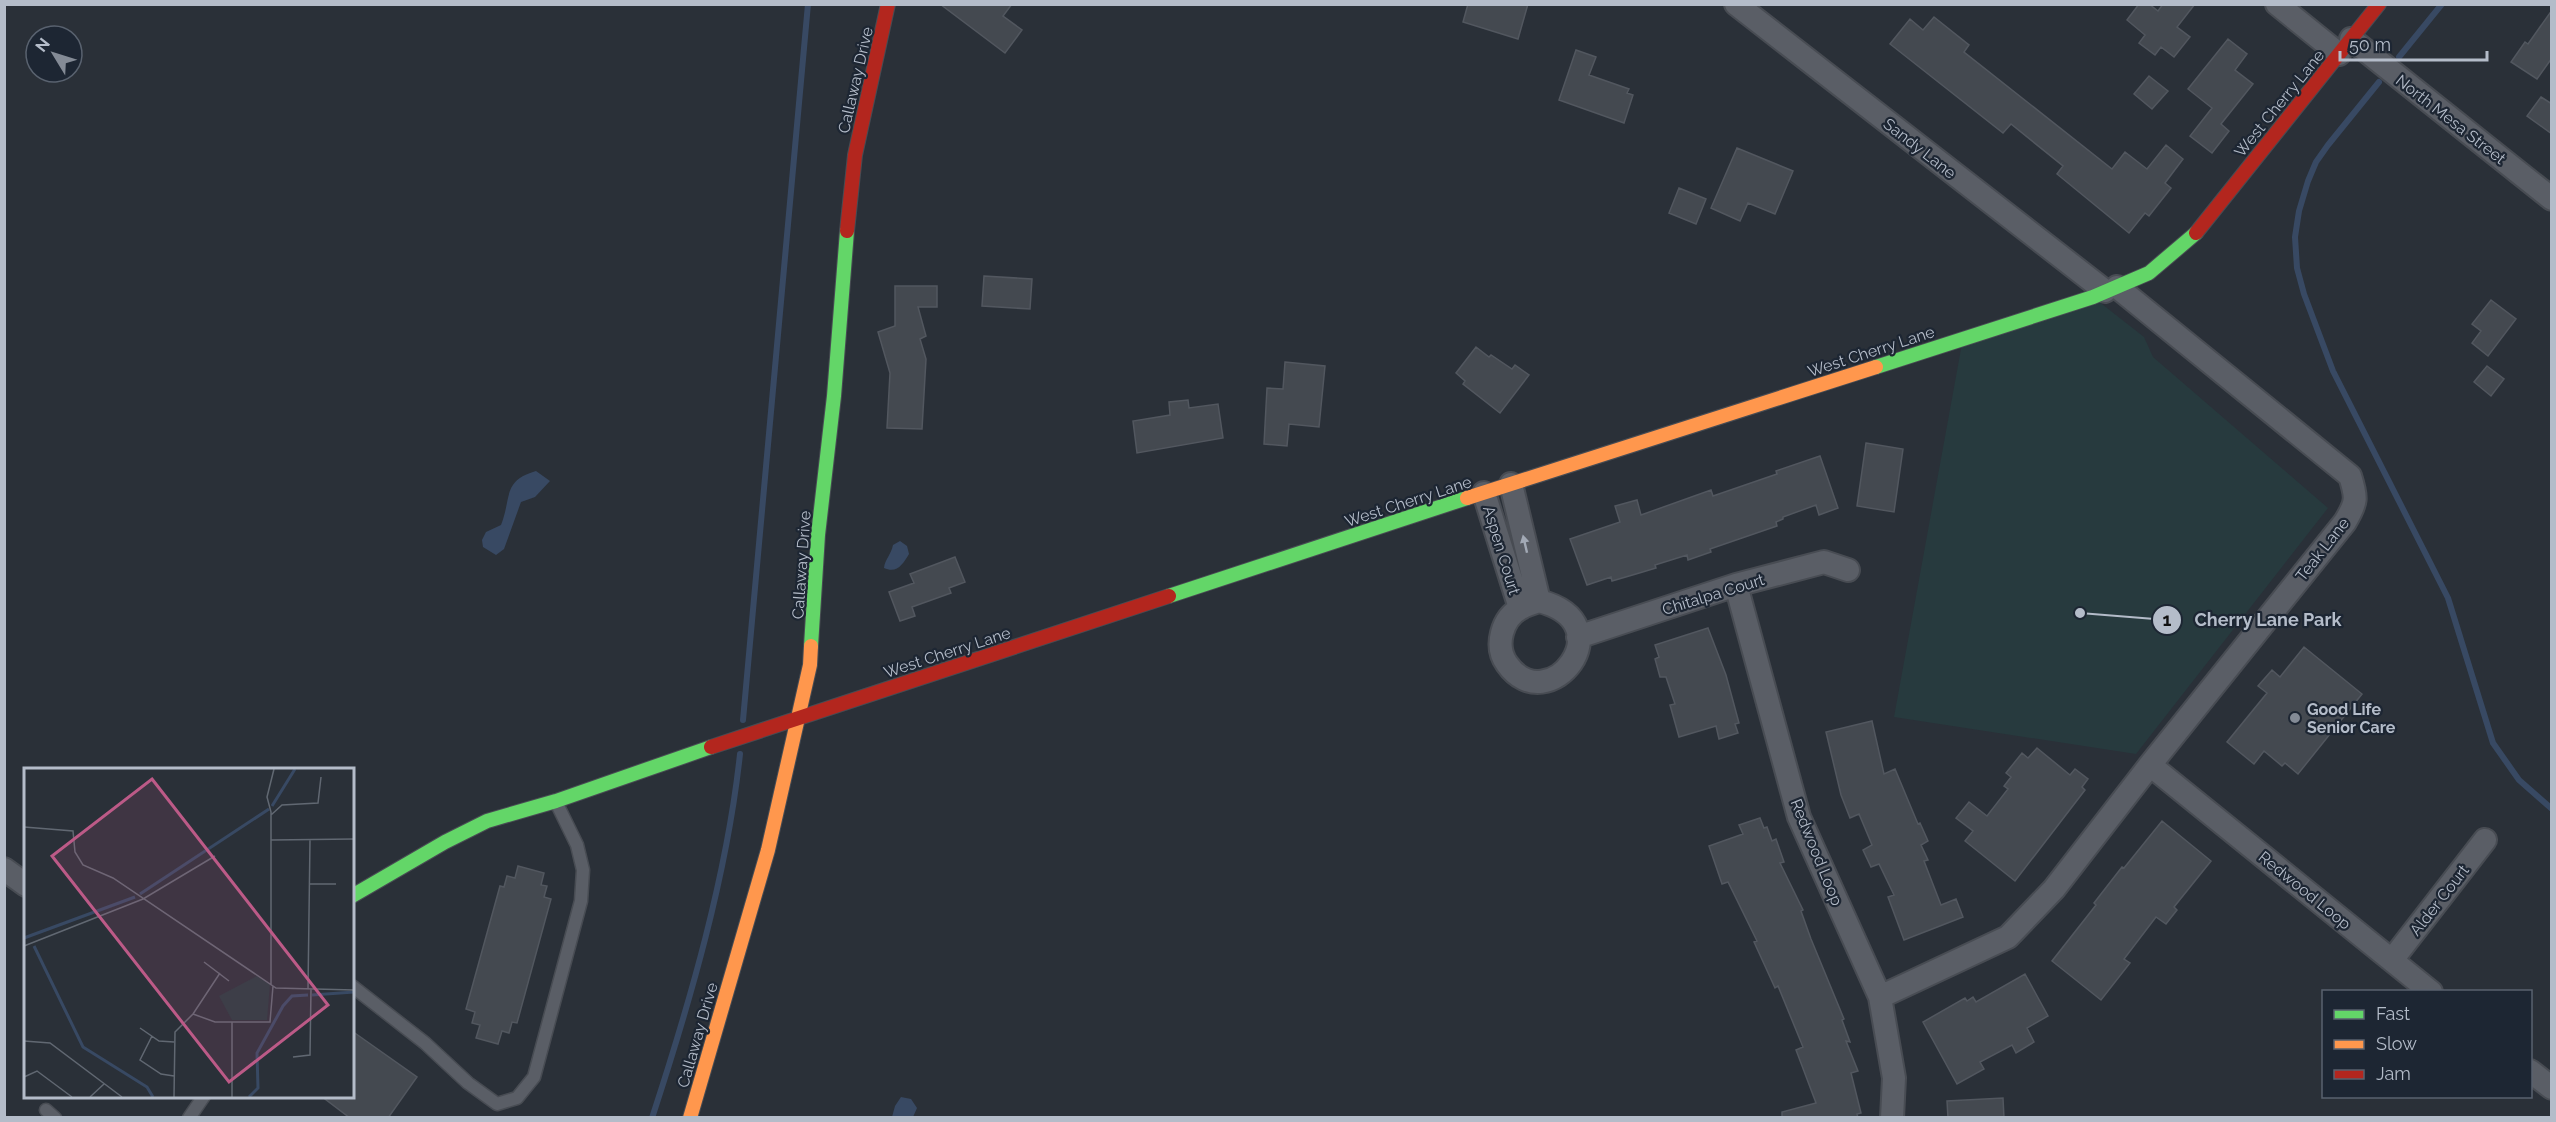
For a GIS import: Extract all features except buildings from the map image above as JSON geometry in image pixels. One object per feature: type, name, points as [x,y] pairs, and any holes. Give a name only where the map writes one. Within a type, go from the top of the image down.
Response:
[{"type":"street","name":"Callaway Drive","points":[[690,1118],[768,850],[810,665],[818,535],[834,396],[848,212],[855,155],[888,4]]},
{"type":"street","name":"Sandy Lane","points":[[1736,4],[2111,289]]},
{"type":"street","name":"North Mesa Street","points":[[2277,4],[2345,47],[2552,199]]},
{"type":"street","name":"West Cherry Lane","points":[[354,895],[445,842],[487,821],[556,801],[798,718],[2111,289],[2149,273],[2197,232],[2379,4]]},
{"type":"street","name":"Teak Lane","points":[[2111,289],[2350,476],[2356,504],[2345,522],[2150,765]]},
{"type":"street","name":"Aspen Court","points":[[1511,484],[1529,605]]},
{"type":"street","name":"Aspen Court","points":[[1484,493],[1529,605]]},
{"type":"street","name":"Chitalpa Court","points":[[1578,637],[1736,585],[1824,562],[1848,570]]},
{"type":"street","name":"Redwood Loop","points":[[1736,585],[1799,818],[1880,997],[1893,1078],[1892,1118]]},
{"type":"street","name":"Aspen Court","points":[[1529,605],[1563,611],[1574,622],[1578,637],[1578,652],[1571,666],[1559,676],[1545,681],[1530,680],[1516,674],[1506,662],[1501,647],[1502,632],[1508,618],[1529,605]]},
{"type":"street","name":"Redwood Loop","points":[[2150,765],[2430,990]]},
{"type":"street","points":[[1880,997],[2008,937],[2054,889],[2150,765]]},
{"type":"street","name":"Alder Court","points":[[2392,960],[2485,840]]},
{"type":"street","points":[[4,869],[24,884]]},
{"type":"street","points":[[2532,1073],[2552,1088]]},
{"type":"lane","points":[[354,988],[425,1043],[468,1083],[498,1104],[517,1098],[534,1077],[581,901],[583,870],[577,845],[556,801]]},
{"type":"lane","points":[[189,1118],[203,1098]]},
{"type":"green space","points":[[2093,297],[2144,337],[2153,357],[2328,508],[2136,754],[1894,717],[1963,338]]},
{"type":"water","points":[[536,471],[550,481],[535,497],[521,502],[504,549],[496,555],[483,547],[482,540],[486,532],[501,525],[513,485],[525,475]]},
{"type":"water","points":[[900,541],[907,546],[909,554],[896,569],[884,568],[893,545]]},
{"type":"water","points":[[901,1097],[911,1099],[917,1108],[913,1117],[892,1117]]},
{"type":"waterway","points":[[743,720],[808,4]]},
{"type":"waterway","points":[[2399,57],[2442,4]]},
{"type":"waterway","points":[[2379,82],[2316,162],[2299,211],[2295,237],[2297,268],[2304,294],[2333,371],[2448,598],[2493,743],[2519,780],[2552,809]]},
{"type":"waterway","points":[[652,1118],[705,938],[726,846],[740,754]]},
{"type":"traffic: fast","points":[[811,646],[818,535],[834,396],[847,231]]},
{"type":"traffic: fast","points":[[1876,367],[2093,297],[2149,273],[2196,233]]},
{"type":"traffic: fast","points":[[1169,596],[1467,498]]},
{"type":"traffic: fast","points":[[354,895],[445,842],[487,821],[556,801],[711,747]]},
{"type":"traffic: slow","points":[[1467,498],[1876,367]]},
{"type":"traffic: slow","points":[[690,1118],[768,850],[810,665],[811,646]]},
{"type":"traffic: jam","points":[[847,231],[855,155],[888,4]]},
{"type":"traffic: jam","points":[[2196,233],[2379,4]]},
{"type":"traffic: jam","points":[[711,747],[1169,596]]},
{"type":"place","name":"Cherry Lane Park","points":[[2080,613]]},
{"type":"place","name":"Good Life Senior Care","points":[[2295,718]]}]
